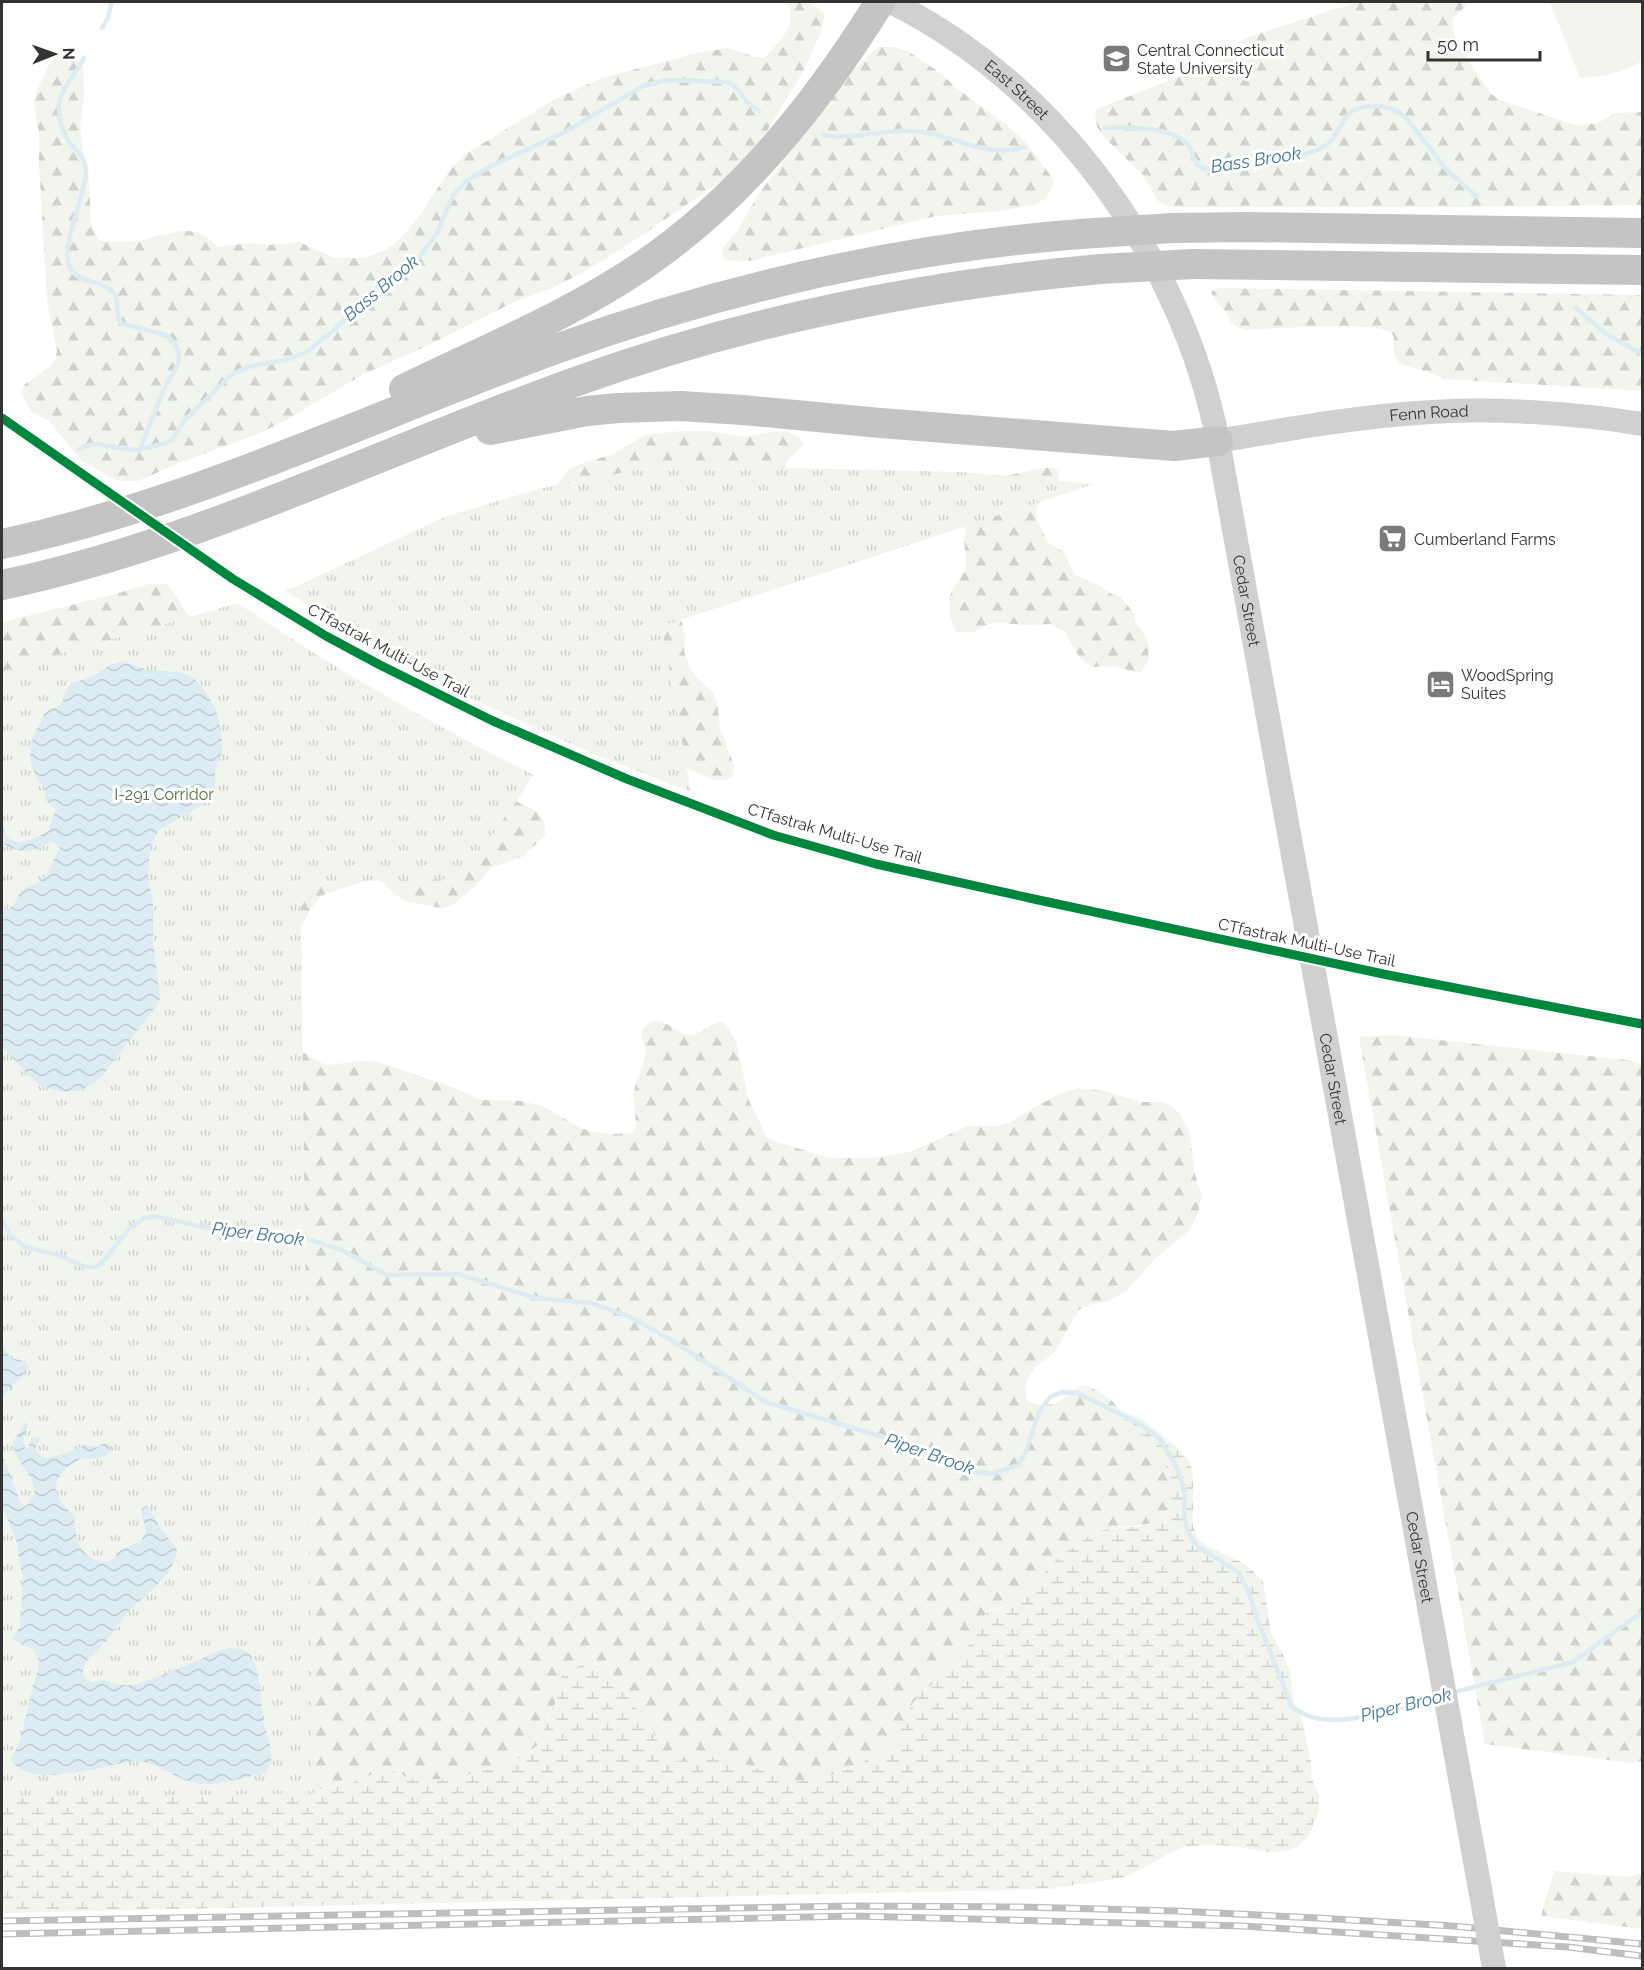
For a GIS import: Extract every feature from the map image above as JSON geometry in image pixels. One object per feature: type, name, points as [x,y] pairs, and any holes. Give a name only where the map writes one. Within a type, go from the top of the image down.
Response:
[{"type":"highway","points":[[226,478],[242,464],[273,447],[404,389],[569,309],[618,281],[663,251],[717,207],[762,162],[816,96],[880,2]]},
{"type":"highway","points":[[2,544],[86,524],[172,498],[555,350],[683,308],[780,282],[874,262],[987,244],[1080,234],[1173,228],[1642,233]]},
{"type":"highway","points":[[2,585],[72,568],[210,524],[605,371],[701,341],[849,304],[1024,276],[1193,264],[1642,270]]},
{"type":"highway","points":[[443,433],[492,429],[586,411],[680,406],[1174,446],[1218,441]]},
{"type":"main road","name":"East Street","points":[[891,2],[949,35],[1009,81],[1065,135],[1119,208]]},
{"type":"main road","name":"Cedar Street","points":[[1119,208],[1160,276],[1186,331],[1206,392],[1218,441],[1494,1968]]},
{"type":"main road","name":"Fenn Road","points":[[1218,441],[1297,427],[1435,412],[1524,412],[1642,424]]},
{"type":"green space","points":[[787,2],[812,5],[825,14],[821,32],[804,70],[766,133],[737,167],[720,182],[623,248],[578,275],[550,289],[516,301],[431,344],[362,375],[260,433],[176,464],[138,481],[118,481],[82,461],[49,421],[32,412],[21,394],[24,385],[55,360],[57,351],[47,301],[39,133],[34,103],[48,66],[55,59],[65,61],[75,59],[83,64],[84,96],[80,127],[89,179],[91,221],[99,240],[115,242],[141,240],[189,231],[202,234],[219,247],[249,243],[269,245],[300,242],[334,258],[364,258],[384,251],[399,240],[416,220],[450,170],[464,155],[557,98],[602,78],[697,53],[728,48],[755,57],[765,57],[782,38],[789,25],[790,10]]},
{"type":"green space","points":[[1358,2],[1466,2],[1467,5],[1452,19],[1456,42],[1491,94],[1500,100],[1578,126],[1598,123],[1615,113],[1642,112],[1642,205],[1172,207],[1158,201],[1143,175],[1097,127],[1095,112],[1099,108],[1213,62],[1245,38]]},
{"type":"green space","points":[[1550,2],[1642,2],[1642,61],[1612,74],[1580,78]]},
{"type":"green space","points":[[878,47],[893,47],[908,51],[1007,125],[1027,143],[1053,179],[1046,198],[1033,205],[999,211],[936,216],[754,260],[739,262],[724,259],[722,249],[737,231],[760,192],[855,68]]},
{"type":"green space","points":[[1217,288],[1642,295],[1642,391],[1446,379],[1402,365],[1394,354],[1392,334],[1381,329],[1344,326],[1245,330],[1237,327],[1231,322],[1211,292]]},
{"type":"green space","points":[[709,431],[742,436],[776,432],[792,433],[804,444],[786,462],[786,473],[1005,476],[1037,469],[1059,469],[1060,475],[1056,485],[1036,507],[1037,518],[1047,542],[1064,552],[1074,574],[1121,597],[1134,614],[1136,624],[1146,636],[1149,646],[1148,661],[1140,673],[1113,666],[1092,667],[1079,657],[1065,632],[1051,624],[996,623],[973,632],[956,632],[950,616],[949,598],[965,571],[966,519],[679,611],[685,635],[684,651],[689,666],[695,676],[712,691],[717,701],[720,728],[734,765],[732,776],[726,780],[711,779],[702,775],[672,759],[555,487],[570,469],[611,455],[645,435]]},
{"type":"green space","points":[[660,465],[962,472],[1094,484],[662,626],[691,792],[584,750],[468,697],[405,665],[284,590],[295,587],[447,516],[539,489]]},
{"type":"green space","points":[[149,584],[166,584],[193,620],[533,810],[541,816],[545,824],[545,836],[522,857],[491,868],[474,887],[455,903],[446,907],[408,902],[397,896],[381,881],[375,880],[325,894],[320,898],[311,908],[299,931],[302,955],[300,1048],[321,1063],[328,1065],[361,1061],[379,1062],[457,1089],[481,1100],[522,1101],[544,1107],[591,1132],[630,1133],[635,1130],[636,1125],[634,1091],[645,1056],[642,1035],[645,1027],[659,1021],[680,1033],[689,1035],[723,1022],[736,1040],[749,1101],[767,1137],[831,1158],[875,1158],[910,1152],[968,1126],[998,1126],[1010,1123],[1062,1093],[1078,1088],[1106,1091],[1140,1102],[1163,1102],[1172,1106],[1180,1114],[1190,1132],[1194,1171],[1202,1197],[1191,1228],[1159,1255],[1126,1291],[1108,1301],[1078,1310],[1055,1352],[1035,1368],[1027,1379],[1025,1390],[1027,1400],[1043,1405],[1060,1401],[1081,1386],[1093,1388],[1111,1400],[1162,1455],[1173,1492],[1165,1512],[1157,1521],[1147,1524],[1094,1532],[1059,1557],[1027,1593],[1008,1605],[988,1611],[975,1637],[938,1680],[920,1694],[900,1734],[901,1739],[897,1743],[848,1769],[808,1780],[796,1780],[718,1756],[691,1761],[665,1758],[650,1726],[641,1721],[628,1694],[614,1676],[596,1663],[585,1663],[565,1672],[562,1676],[555,1704],[547,1716],[544,1739],[511,1764],[451,1779],[419,1780],[408,1778],[397,1772],[375,1773],[352,1783],[309,1791],[2,818],[2,622]]},
{"type":"green space","name":"I-291 Corridor","points":[[238,603],[383,694],[534,775],[462,879],[300,882],[313,1788],[315,1793],[2,1798],[2,671]]},
{"type":"green space","points":[[1393,1035],[1627,1060],[1642,1064],[1642,1761],[1631,1763],[1485,1744],[1359,1037]]},
{"type":"green space","points":[[1120,1410],[1142,1419],[1174,1445],[1190,1462],[1193,1474],[1193,1527],[1200,1541],[1243,1563],[1263,1581],[1271,1633],[1290,1672],[1293,1700],[1302,1719],[1311,1761],[1311,1778],[1319,1793],[1319,1810],[1309,1836],[1296,1847],[1285,1851],[1269,1852],[1222,1845],[1185,1846],[1122,1878],[1049,1889],[2,1913],[2,1576],[309,1791],[352,1783],[379,1771],[397,1772],[408,1778],[419,1780],[451,1779],[511,1764],[544,1739],[545,1721],[555,1704],[565,1672],[591,1661],[605,1669],[621,1685],[634,1704],[641,1721],[650,1726],[665,1758],[691,1761],[718,1756],[796,1780],[808,1780],[848,1769],[897,1743],[901,1739],[900,1729],[912,1704],[920,1694],[938,1680],[975,1637],[984,1616],[1027,1593],[1059,1557],[1094,1532],[1142,1526],[1162,1517],[1173,1492],[1162,1455]]},
{"type":"green space","points":[[1554,1871],[1627,1877],[1642,1873],[1642,1929],[1541,1916]]},
{"type":"water","points":[[123,661],[148,670],[178,672],[193,677],[216,709],[222,752],[215,771],[215,795],[204,804],[159,830],[150,846],[148,879],[153,903],[153,941],[160,997],[158,1004],[102,1076],[92,1085],[81,1090],[61,1092],[41,1086],[2,1047],[2,905],[8,909],[12,908],[25,888],[39,882],[49,871],[60,846],[52,841],[34,850],[24,851],[6,845],[2,843],[2,818],[5,832],[14,841],[26,841],[48,831],[56,809],[45,800],[45,788],[37,779],[31,764],[30,747],[35,732],[44,714],[61,704],[72,683],[89,678],[110,665]]},
{"type":"water","points":[[2,1347],[10,1358],[25,1361],[29,1367],[2,1397]]},
{"type":"water","points":[[23,1423],[28,1425],[23,1439],[25,1448],[28,1448],[31,1439],[39,1437],[35,1449],[42,1458],[64,1454],[86,1444],[97,1447],[105,1443],[111,1446],[104,1457],[82,1458],[71,1465],[56,1484],[60,1499],[74,1516],[78,1542],[85,1553],[99,1561],[108,1562],[121,1549],[141,1541],[146,1531],[141,1510],[145,1506],[148,1506],[161,1529],[177,1549],[175,1559],[165,1577],[134,1606],[86,1662],[83,1675],[90,1682],[104,1680],[120,1685],[134,1685],[226,1648],[246,1651],[251,1656],[257,1670],[263,1720],[271,1751],[271,1763],[265,1773],[222,1783],[204,1784],[187,1781],[155,1765],[138,1761],[47,1775],[31,1773],[19,1768],[11,1758],[20,1742],[39,1667],[34,1650],[14,1640],[13,1637],[20,1626],[23,1580],[16,1540],[2,1506],[2,1453],[21,1504],[26,1506],[35,1495],[32,1481],[17,1457],[12,1443]]},
{"type":"waterway","points":[[102,28],[108,18],[112,2]]},
{"type":"waterway","points":[[84,58],[65,88],[59,107],[63,129],[86,167],[85,182],[68,246],[69,266],[77,276],[111,290],[116,298],[121,323],[168,336],[176,346],[179,355],[178,364],[164,389],[140,449]]},
{"type":"waterway","name":"Bass Brook","points":[[79,449],[95,444],[136,450],[172,440],[184,421],[231,375],[248,367],[293,358],[308,351],[378,288],[417,260],[437,233],[453,195],[468,180],[491,166],[563,133],[643,86],[666,80],[726,82],[736,87],[747,102],[759,111]]},
{"type":"waterway","name":"Bass Brook","points":[[1105,128],[1147,129],[1179,137],[1189,146],[1197,164],[1204,169],[1275,160],[1317,150],[1333,138],[1352,111],[1362,107],[1385,107],[1397,111],[1408,120],[1446,169],[1477,197]]},
{"type":"waterway","name":"Bass Brook","points":[[823,135],[846,136],[915,131],[996,150],[1024,147]]},
{"type":"waterway","name":"Bass Brook","points":[[1576,308],[1606,334],[1642,354]]},
{"type":"waterway","name":"Piper Brook","points":[[2,1220],[10,1235],[25,1247],[59,1255],[85,1267],[95,1267],[101,1264],[129,1229],[144,1218],[155,1216],[216,1230],[272,1232],[301,1237],[342,1250],[387,1275],[458,1274],[536,1298],[591,1303],[628,1316],[673,1341],[766,1402],[940,1454],[969,1471],[992,1474],[1018,1465],[1025,1454],[1039,1412],[1050,1397],[1062,1392],[1077,1393],[1138,1423],[1160,1439],[1178,1470],[1185,1494],[1184,1516],[1188,1532],[1198,1547],[1238,1572],[1249,1592],[1257,1619],[1292,1707],[1309,1716],[1338,1720],[1373,1715],[1437,1697]]},
{"type":"waterway","name":"Piper Brook","points":[[1451,1693],[1573,1662],[1642,1612]]},
{"type":"railway","points":[[2,1921],[854,1906],[1021,1907],[1177,1911],[1453,1926],[1642,1944]]},
{"type":"railway","points":[[2,1934],[854,1916],[1243,1926],[1568,1947],[1642,1956]]},
{"type":"cycle path","name":"CTfastrak Multi-Use Trail","points":[[2,418],[233,579],[326,636],[493,721],[627,779],[773,835],[876,864],[1034,899],[1388,975],[1642,1024]]},
{"type":"place","name":"Central Connecticut State University","points":[[1116,59]]},
{"type":"place","name":"Cumberland Farms","points":[[1393,539]]},
{"type":"place","name":"WoodSpring Suites","points":[[1440,684]]}]
